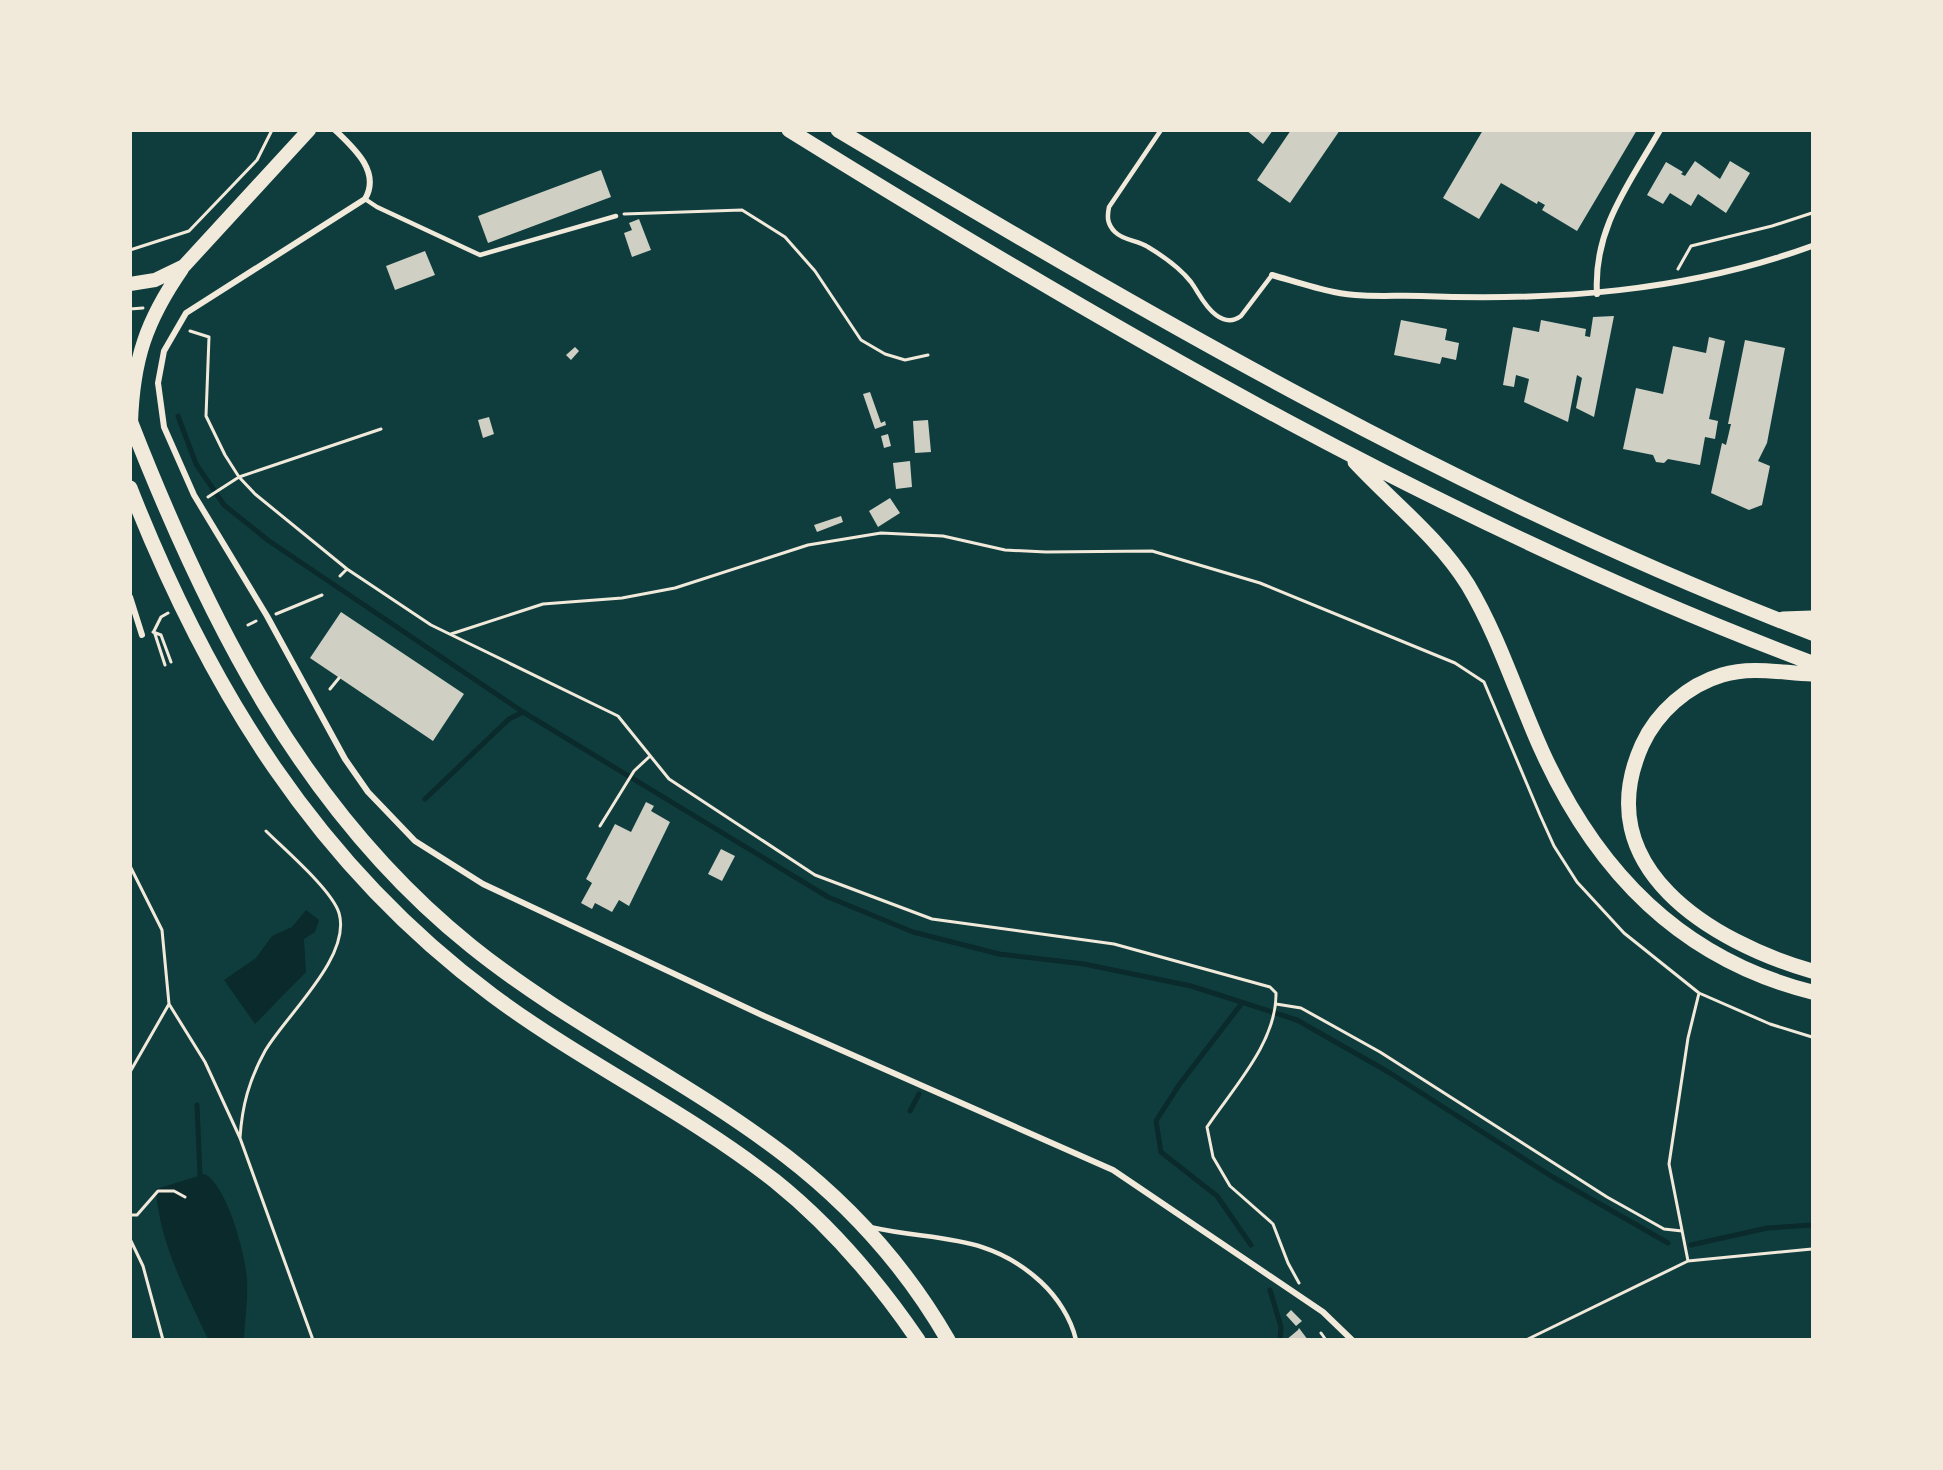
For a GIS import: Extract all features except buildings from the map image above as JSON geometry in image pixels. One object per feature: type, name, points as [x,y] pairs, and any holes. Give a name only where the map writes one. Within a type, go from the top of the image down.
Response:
[{"type":"highway","points":[[789,130],[1057,293],[1347,453],[1606,579],[1812,663]]},
{"type":"highway","points":[[838,130],[1180,332],[1376,436],[1582,537],[1812,633]]},
{"type":"highway","points":[[131,422],[183,550],[243,670],[315,783],[374,852],[436,916],[487,959],[540,997],[763,1139],[810,1176],[862,1225],[896,1264],[948,1340]]},
{"type":"highway","points":[[1347,453],[1386,495],[1428,533],[1468,585],[1498,646],[1557,783],[1589,839],[1607,863],[1649,907],[1705,948],[1751,972],[1812,992]]},
{"type":"highway","points":[[130,488],[181,607],[242,720],[293,797],[353,868],[418,935],[493,996],[717,1140],[782,1187],[831,1232],[863,1266],[918,1340]]},
{"type":"highway","points":[[1777,619],[1812,618]]},
{"type":"highway","points":[[1812,674],[1768,670],[1737,671],[1706,681],[1689,691],[1667,709],[1646,737],[1636,758],[1629,802],[1634,836],[1643,860],[1664,890],[1684,909],[1715,930],[1753,951],[1812,971]]},
{"type":"main road","points":[[131,422],[135,368],[141,345],[154,314],[184,266],[309,130]]},
{"type":"main road","points":[[130,284],[155,280],[184,266]]},
{"type":"street","points":[[335,130],[364,162],[371,176],[371,189],[365,199],[186,313],[164,351],[158,383],[164,427],[182,472],[267,616],[286,657],[345,759],[381,807],[415,841],[454,868],[493,888],[764,1016],[1113,1170],[1323,1312],[1352,1340]]},
{"type":"street","points":[[1597,294],[1597,257],[1607,223],[1660,130]]},
{"type":"street","points":[[1272,275],[1336,293],[1469,298],[1597,294],[1670,284],[1732,271],[1812,246]]},
{"type":"street","points":[[130,597],[142,635]]},
{"type":"lane","points":[[1161,130],[1109,207],[1108,222],[1113,231],[1121,237],[1145,245],[1172,265],[1192,284],[1206,304],[1223,319],[1235,320],[1241,316],[1272,275]]},
{"type":"lane","points":[[365,199],[376,207],[480,255],[616,216]]},
{"type":"lane","points":[[862,1225],[979,1245],[1002,1253],[1025,1268],[1047,1288],[1062,1307],[1076,1340]]},
{"type":"path","points":[[130,250],[189,231],[257,160],[272,130]]},
{"type":"path","points":[[616,216],[637,212],[742,210],[785,237],[815,271],[861,340],[885,354],[905,360],[928,356]]},
{"type":"path","points":[[1670,284],[1691,246],[1772,226],[1812,213]]},
{"type":"path","points":[[177,326],[208,337],[206,416],[225,455],[239,477],[255,494],[347,569],[431,625],[618,716],[649,757],[669,778],[815,875],[932,919],[1122,946],[1270,987],[1276,993],[1273,1021],[1258,1051],[1207,1127],[1213,1157],[1230,1186],[1272,1224],[1287,1263],[1300,1280]]},
{"type":"path","points":[[212,495],[239,477],[381,429]]},
{"type":"path","points":[[449,634],[543,604],[622,598],[675,588],[808,545],[881,532],[943,536],[1016,550],[1152,551],[1260,584],[1455,663],[1484,682],[1554,846],[1577,882],[1624,933],[1699,993],[1770,1024],[1812,1036]]},
{"type":"path","points":[[340,576],[347,569]]},
{"type":"path","points":[[277,613],[322,595]]},
{"type":"path","points":[[161,616],[154,632],[165,665]]},
{"type":"path","points":[[154,632],[161,635],[171,662]]},
{"type":"path","points":[[330,690],[339,678]]},
{"type":"path","points":[[600,826],[634,771],[649,757]]},
{"type":"path","points":[[240,1138],[242,1107],[250,1080],[275,1036],[322,976],[340,936],[339,913],[320,885],[266,831]]},
{"type":"path","points":[[130,866],[162,930],[169,1004],[205,1062],[240,1138],[313,1340]]},
{"type":"path","points":[[1688,1261],[1669,1164],[1688,1038],[1699,993]]},
{"type":"path","points":[[130,1072],[169,1004]]},
{"type":"path","points":[[1276,1004],[1301,1008],[1370,1046],[1607,1197],[1664,1228],[1682,1231]]},
{"type":"path","points":[[130,1215],[137,1215],[158,1191],[174,1191],[185,1197]]},
{"type":"path","points":[[130,1239],[143,1266],[163,1340]]},
{"type":"path","points":[[1526,1340],[1688,1261],[1812,1250]]},
{"type":"path","points":[[1321,1333],[1326,1340]]},
{"type":"water","points":[[306,910],[319,920],[315,932],[304,939],[306,972],[255,1024],[224,980],[256,958],[272,936],[292,927]]},
{"type":"water","points":[[205,1174],[221,1192],[234,1221],[243,1253],[247,1286],[244,1339],[208,1339],[175,1266],[162,1228],[156,1189]]},
{"type":"waterway","points":[[178,416],[196,464],[224,505],[269,541],[523,712],[828,897],[913,932],[999,954],[1084,964],[1191,986],[1297,1020],[1390,1073],[1551,1176],[1668,1243]]},
{"type":"waterway","points":[[425,799],[509,719],[523,712]]},
{"type":"waterway","points":[[1242,1003],[1179,1085],[1156,1121],[1161,1152],[1217,1196],[1251,1245]]},
{"type":"waterway","points":[[910,1111],[919,1094]]},
{"type":"waterway","points":[[197,1105],[200,1175]]},
{"type":"waterway","points":[[1691,1245],[1767,1228],[1812,1225]]},
{"type":"waterway","points":[[1270,1290],[1281,1327],[1280,1340]]}]
